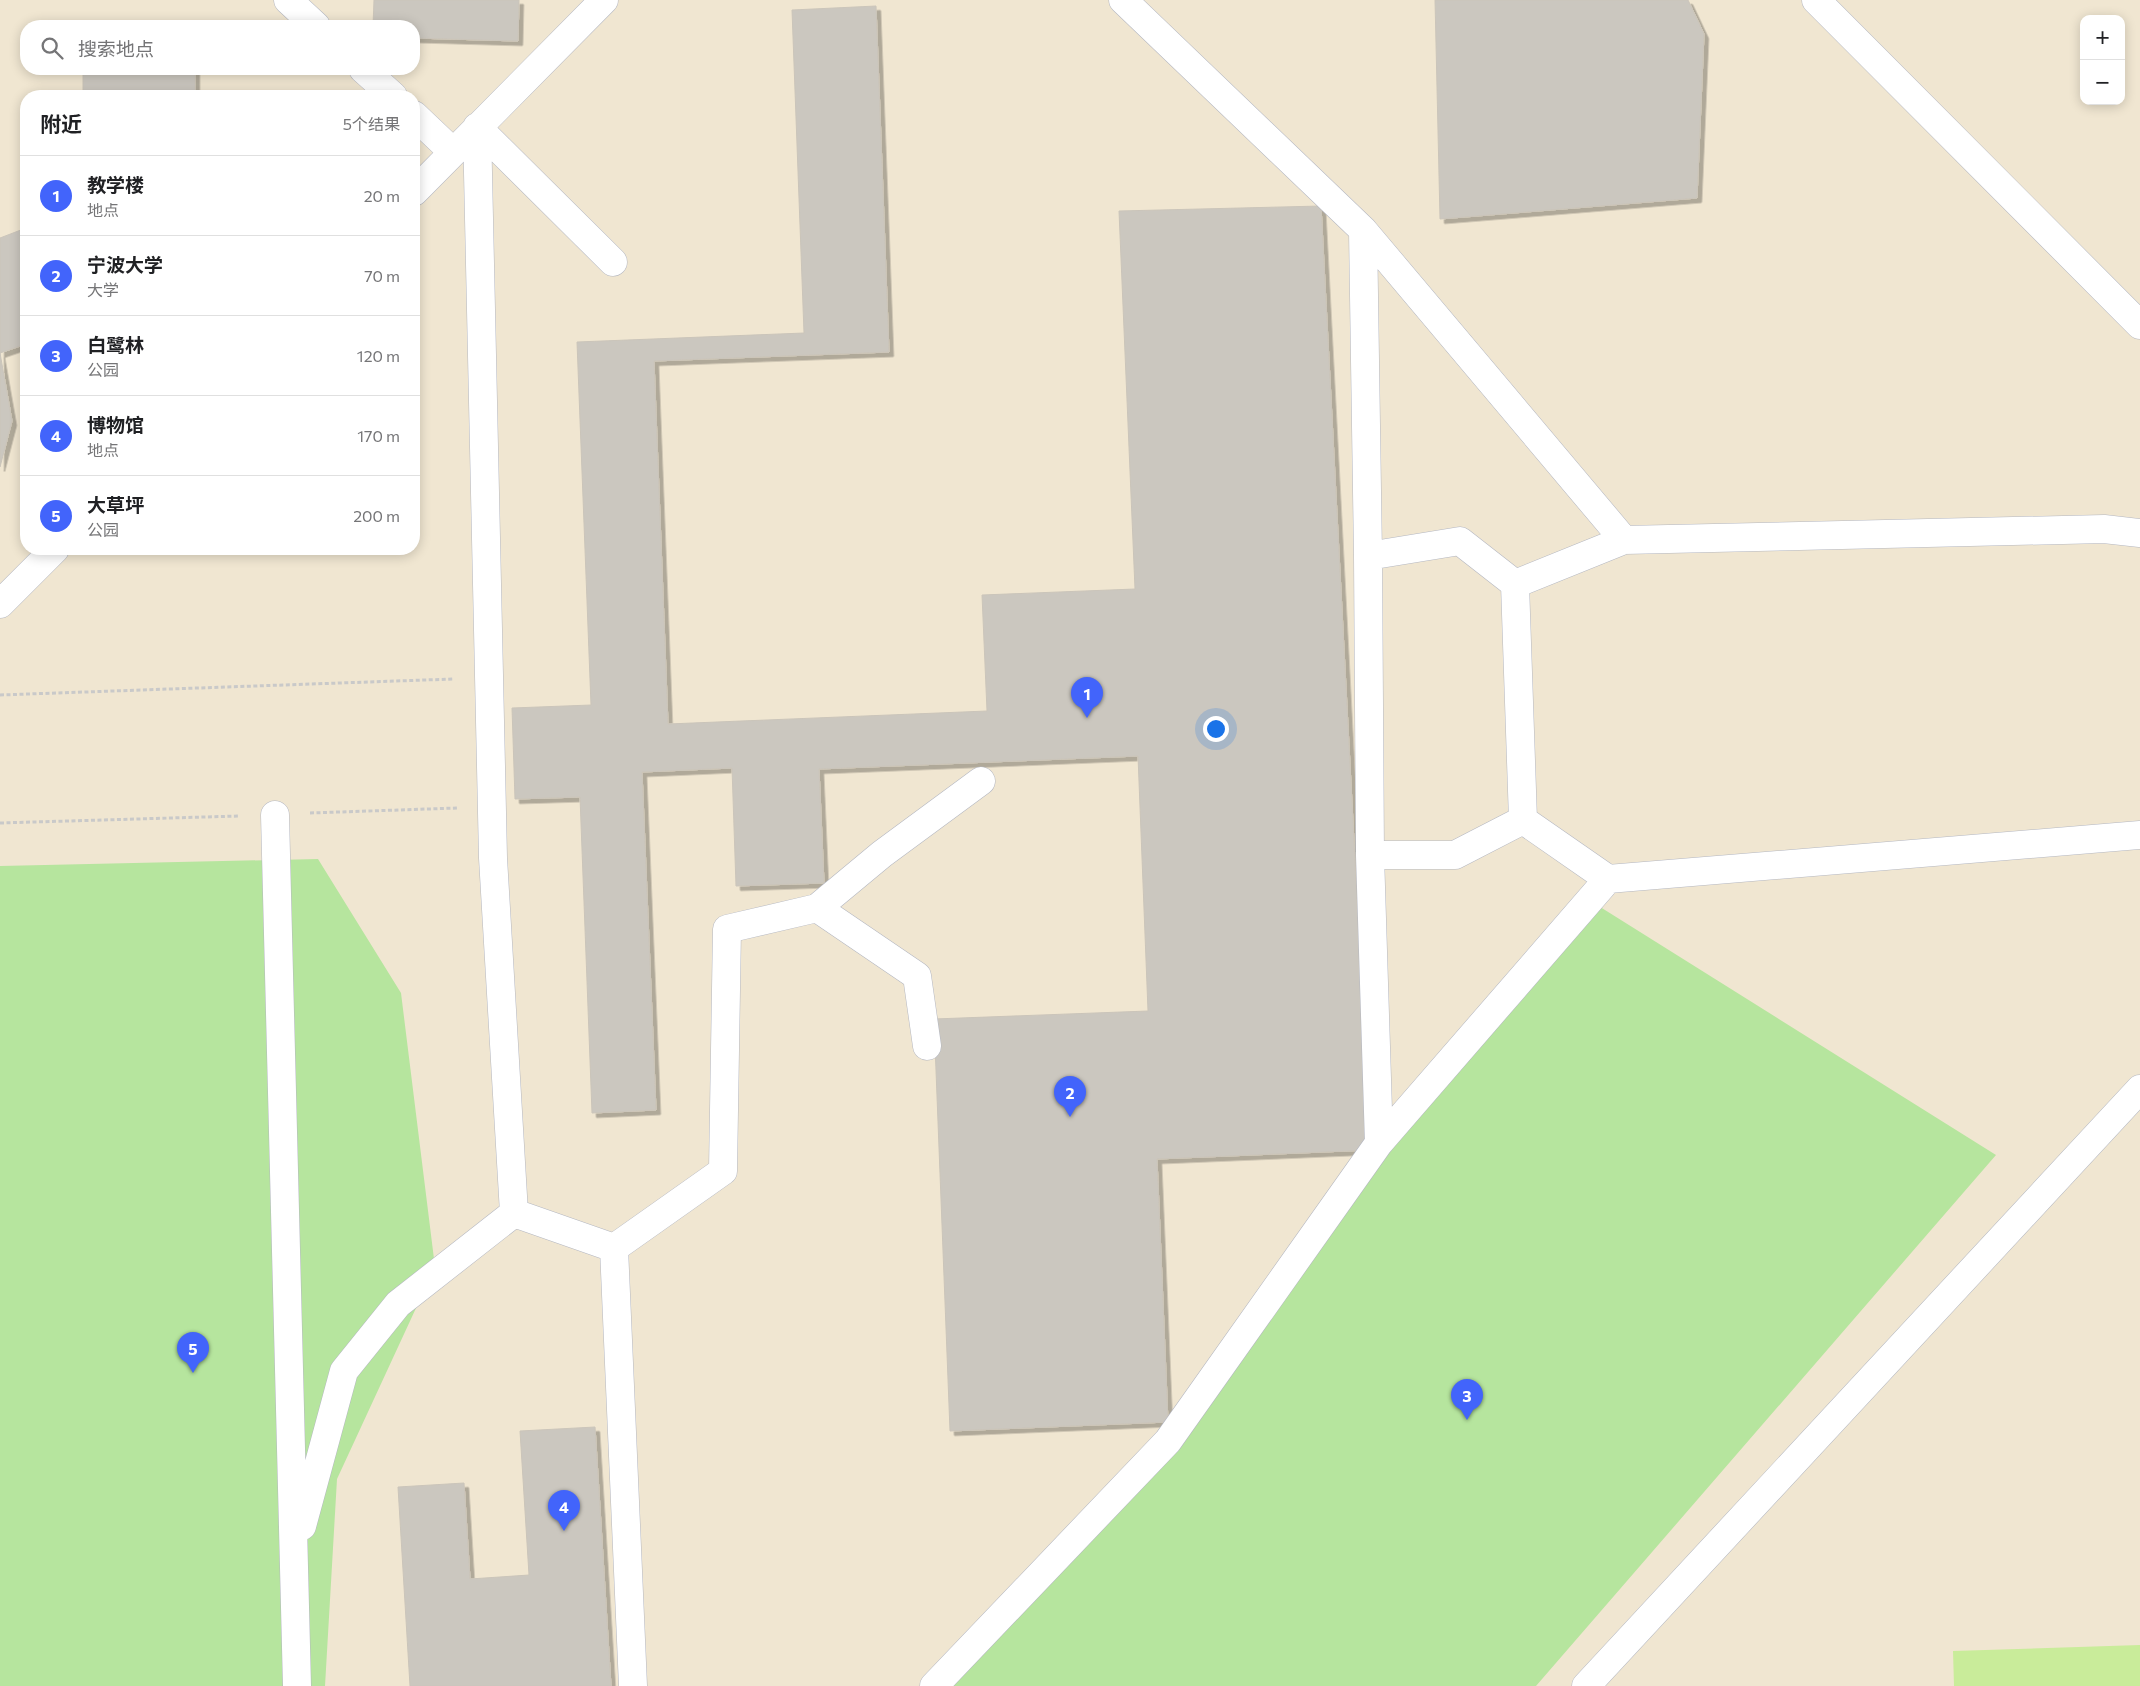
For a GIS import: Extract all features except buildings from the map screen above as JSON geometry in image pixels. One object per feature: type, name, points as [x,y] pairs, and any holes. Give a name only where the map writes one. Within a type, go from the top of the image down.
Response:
[{"type":"street","points":[[288,0],[310,20]]},
{"type":"street","points":[[420,186],[604,0]]},
{"type":"street","points":[[1123,0],[1363,230],[1624,540]]},
{"type":"street","points":[[1816,0],[2140,325]]},
{"type":"street","points":[[370,75],[386,90]]},
{"type":"street","points":[[420,121],[453,152]]},
{"type":"street","points":[[477,127],[613,262]]},
{"type":"street","points":[[477,127],[493,858],[514,1213]]},
{"type":"street","points":[[1363,230],[1370,855],[1379,1143]]},
{"type":"street","points":[[1515,584],[1624,540],[2104,529],[2140,533]]},
{"type":"street","points":[[1368,556],[1460,541],[1515,584]]},
{"type":"street","points":[[0,604],[49,555]]},
{"type":"street","points":[[1515,584],[1523,820]]},
{"type":"street","points":[[614,1248],[723,1171],[727,929],[817,908],[882,854],[981,781]]},
{"type":"street","points":[[275,815],[297,1686]]},
{"type":"street","points":[[1370,855],[1454,855],[1523,820]]},
{"type":"street","points":[[1523,820],[1608,878],[2140,835]]},
{"type":"street","points":[[934,1686],[1168,1441],[1379,1143],[1608,878]]},
{"type":"street","points":[[817,908],[917,976],[927,1046]]},
{"type":"street","points":[[1586,1686],[2140,1089]]},
{"type":"street","points":[[514,1213],[614,1248]]},
{"type":"street","points":[[294,1555],[344,1372],[398,1304],[514,1213]]},
{"type":"street","points":[[614,1248],[633,1686]]},
{"type":"path","points":[[0,695],[489,678]]},
{"type":"shaded area","points":[[0,0],[2140,0],[2140,1686],[0,1686]]},
{"type":"green space","points":[[318,859],[401,993],[435,1267],[337,1479],[325,1686],[0,1686],[0,866]]},
{"type":"green space","points":[[1589,900],[1996,1155],[1536,1686],[952,1686]]},
{"type":"green space","points":[[2140,1645],[2140,1686],[1954,1686],[1953,1651]]},
{"type":"place","name":"教学楼","points":[[1087,718]]},
{"type":"place","name":"宁波大学","points":[[1070,1117]]},
{"type":"place","name":"大草坪","points":[[193,1373]]},
{"type":"place","name":"白鹭林","points":[[1467,1420]]},
{"type":"place","name":"博物馆","points":[[564,1531]]}]
